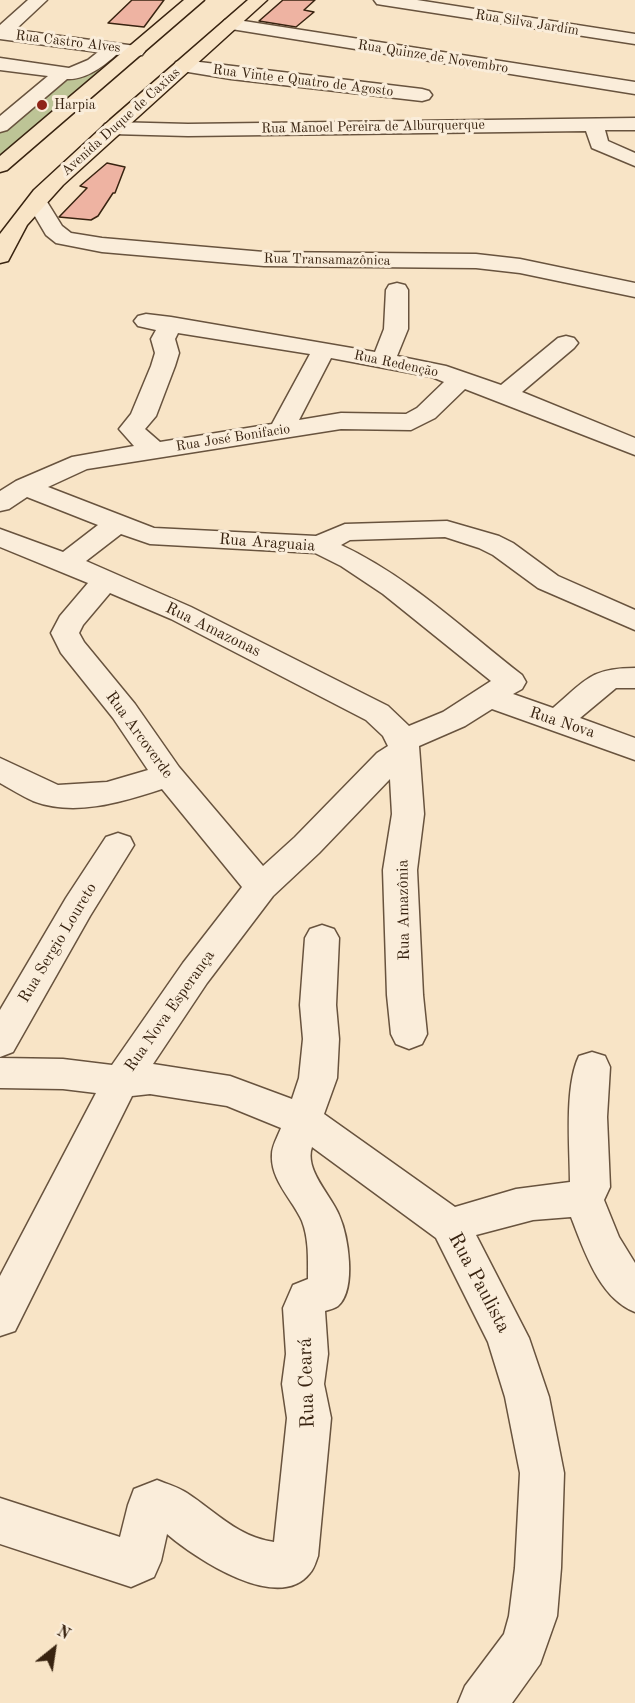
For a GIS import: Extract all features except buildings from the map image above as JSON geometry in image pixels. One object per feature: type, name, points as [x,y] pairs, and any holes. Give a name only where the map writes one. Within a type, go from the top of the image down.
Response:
[{"type":"highway","points":[[0,166],[195,0]]},
{"type":"highway","name":"Avenida Duque de Caxias","points":[[0,256],[6,239],[37,201],[112,128],[258,0]]},
{"type":"street","points":[[1,34],[38,0]]},
{"type":"street","name":"Rua Silva Jardim","points":[[383,0],[635,39]]},
{"type":"street","points":[[414,125],[427,84],[443,58],[492,0]]},
{"type":"street","name":"Rua Quinze de Novembro","points":[[231,24],[635,88]]},
{"type":"street","name":"Rua Castro Alves","points":[[1,34],[136,51]]},
{"type":"street","points":[[0,64],[71,74],[88,68],[113,48]]},
{"type":"street","name":"Rua Vinte e Quatro de Agosto","points":[[183,66],[231,74],[427,84]]},
{"type":"street","points":[[5,117],[63,73]]},
{"type":"street","points":[[5,117],[55,119]]},
{"type":"street","points":[[594,124],[599,144],[635,160]]},
{"type":"street","name":"Rua Manoel Pereira de Alburquerque","points":[[112,128],[298,129],[414,125],[635,124]]},
{"type":"street","name":"Rua Transamazônica","points":[[37,201],[54,230],[64,238],[102,245],[264,259],[476,261],[520,266],[635,290]]},
{"type":"street","points":[[384,360],[396,329],[397,290]]},
{"type":"street","name":"Rua Redenção","points":[[146,321],[384,360],[461,379],[505,394],[635,447]]},
{"type":"street","points":[[155,450],[138,437],[132,429],[143,416],[163,366],[166,353],[163,339],[171,324]]},
{"type":"street","points":[[505,394],[566,343]]},
{"type":"street","points":[[281,431],[324,349]]},
{"type":"street","name":"Rua José Bonifacio","points":[[0,503],[25,487],[81,462],[341,421],[411,422],[426,413],[461,379]]},
{"type":"street","name":"Rua Araguaia","points":[[25,487],[150,536],[320,545],[351,560],[393,588],[500,689]]},
{"type":"street","points":[[66,562],[117,524]]},
{"type":"street","points":[[320,545],[345,532],[447,529],[489,542],[503,549],[548,582],[635,621]]},
{"type":"street","name":"Rua Amazonas","points":[[0,537],[66,562],[181,613],[377,713],[403,746]]},
{"type":"street","name":"Rua Arcoverde","points":[[106,579],[70,622],[65,633],[71,646],[124,711],[168,775],[261,887]]},
{"type":"street","points":[[560,719],[610,678],[635,678]]},
{"type":"street","name":"Rua Nova","points":[[500,689],[560,719],[635,749]]},
{"type":"street","name":"Rua Nova Esperança","points":[[0,1317],[122,1081],[195,973],[261,887],[307,845],[403,746],[454,719],[500,689]]},
{"type":"street","name":"Rua Amazônia","points":[[403,746],[408,814],[400,870],[405,995],[410,1034]]},
{"type":"street","points":[[0,769],[46,793],[68,796],[128,788],[168,775]]},
{"type":"street","name":"Rua Sergio Loureto","points":[[0,1042],[78,908],[118,845]]},
{"type":"street","name":"Rua Ceará","points":[[0,1521],[130,1564],[138,1561],[146,1515],[150,1505],[157,1502],[204,1534],[243,1556],[270,1564],[283,1565],[295,1556],[309,1418],[303,1384],[308,1353],[304,1308],[308,1298],[323,1293],[328,1284],[325,1229],[298,1181],[291,1153],[305,1121],[318,1078],[321,1040],[318,1005],[322,938]]},
{"type":"street","points":[[592,1067],[588,1118],[590,1187],[584,1200],[606,1253],[620,1278],[635,1293]]},
{"type":"street","name":"Rua Paulista","points":[[0,1073],[63,1074],[122,1081],[150,1079],[230,1091],[305,1121],[450,1226],[508,1338],[527,1397],[542,1473],[538,1568],[533,1616],[523,1647],[482,1703]]},
{"type":"street","points":[[450,1226],[528,1203],[559,1198],[584,1200]]},
{"type":"green space","points":[[93,69],[100,70],[0,156],[0,131],[67,76]]},
{"type":"place","name":"Harpia","points":[[42,105]]}]
